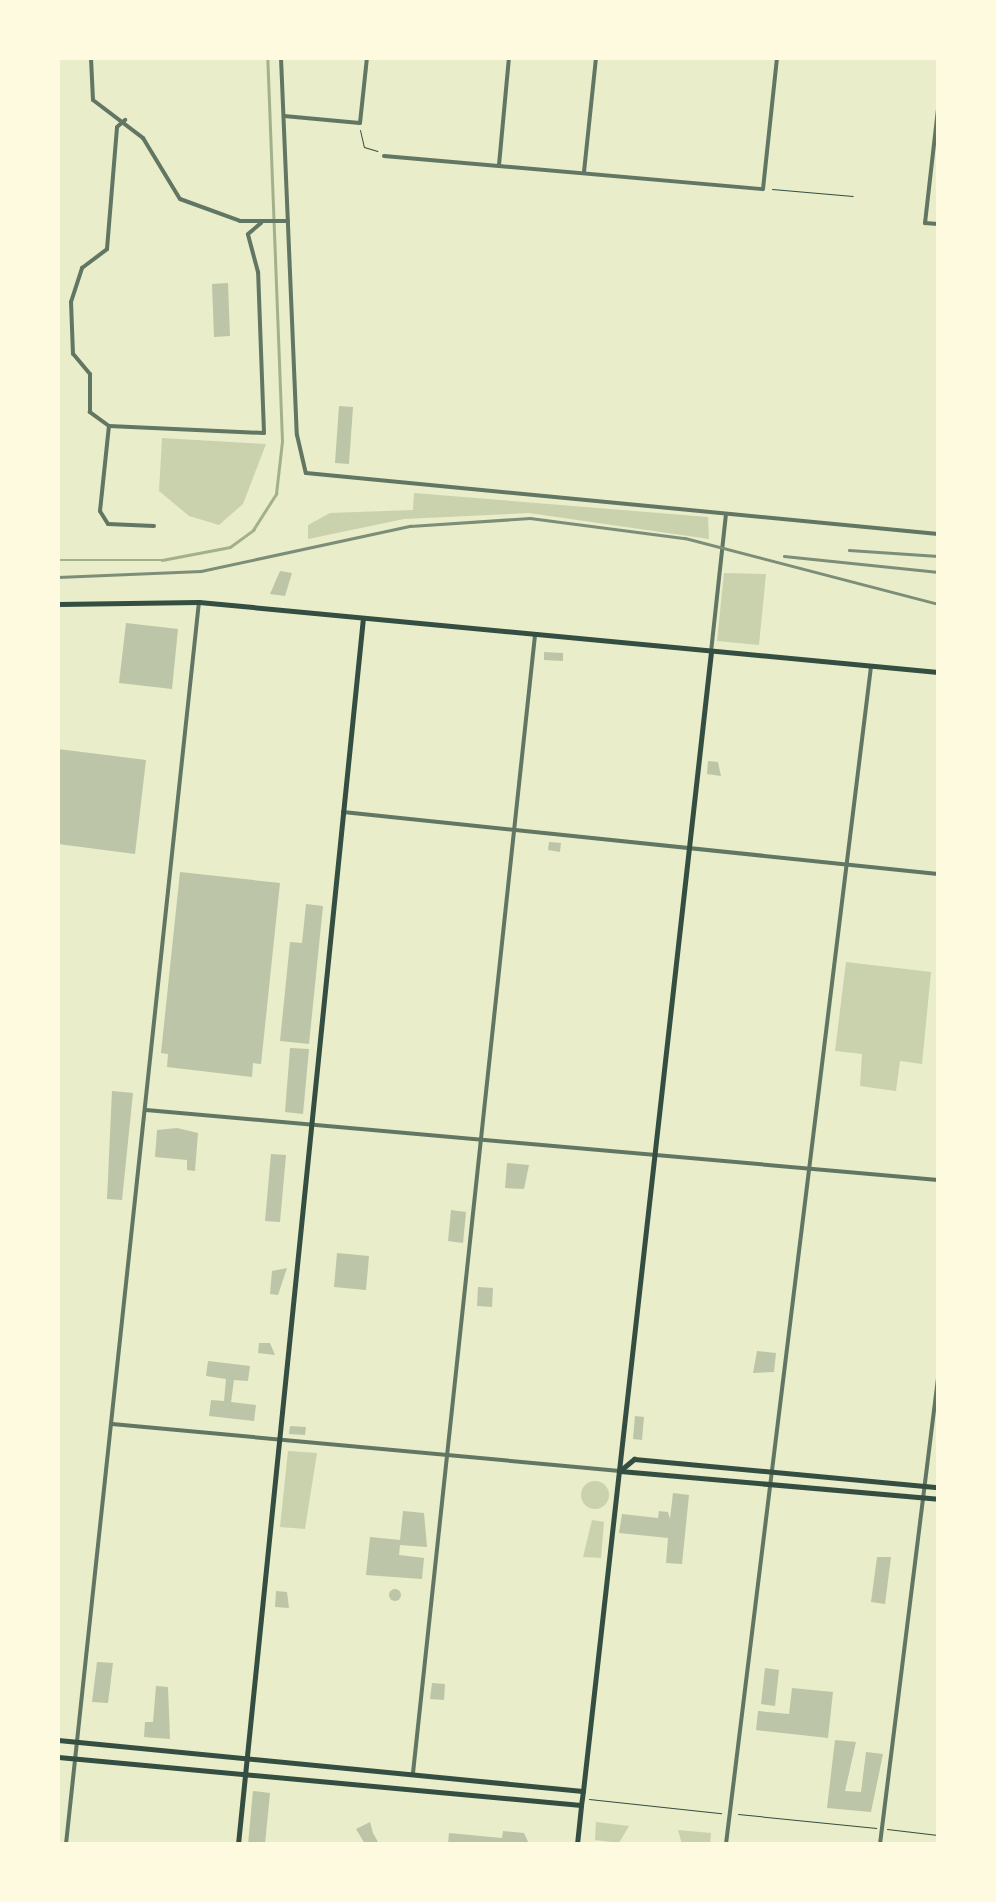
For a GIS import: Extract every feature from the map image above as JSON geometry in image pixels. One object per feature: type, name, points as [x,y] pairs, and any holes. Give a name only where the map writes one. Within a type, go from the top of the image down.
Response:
[{"type":"main road","points":[[58,604],[199,602],[938,672]]},
{"type":"main road","points":[[238,1844],[363,618]]},
{"type":"main road","points":[[577,1844],[711,652]]},
{"type":"main road","points":[[620,1471],[634,1459],[938,1486]]},
{"type":"main road","points":[[620,1471],[938,1499]]},
{"type":"main road","points":[[58,1740],[413,1774],[582,1798]]},
{"type":"main road","points":[[58,1757],[245,1776],[582,1798]]},
{"type":"main road","points":[[412,1787],[413,1774]]},
{"type":"street","points":[[92,58],[93,100],[125,120],[185,203],[261,223],[288,222]]},
{"type":"street","points":[[281,58],[300,464],[314,477],[938,534]]},
{"type":"street","points":[[284,116],[360,123],[367,58]]},
{"type":"street","points":[[499,165],[509,58]]},
{"type":"street","points":[[584,172],[596,58]]},
{"type":"street","points":[[384,156],[763,188],[777,58]]},
{"type":"street","points":[[938,110],[926,222],[938,224]]},
{"type":"street","points":[[125,120],[117,127],[107,249],[82,268],[71,302],[73,354],[90,374],[90,412],[109,426],[264,433],[258,272],[248,234],[261,223]]},
{"type":"street","points":[[109,426],[100,511],[108,524],[154,526]]},
{"type":"street","points":[[711,652],[726,514]]},
{"type":"street","points":[[66,1844],[199,602]]},
{"type":"street","points":[[413,1774],[535,636]]},
{"type":"street","points":[[726,1844],[871,667]]},
{"type":"street","points":[[343,812],[938,874]]},
{"type":"street","points":[[144,1110],[938,1180]]},
{"type":"street","points":[[880,1844],[938,1379]]},
{"type":"street","points":[[111,1424],[620,1471]]},
{"type":"path","points":[[360,123],[364,147],[384,156]]},
{"type":"path","points":[[763,188],[853,196]]},
{"type":"path","points":[[582,1798],[938,1834]]},
{"type":"green space","points":[[162,438],[266,444],[243,504],[219,525],[189,516],[159,491]]},
{"type":"green space","points":[[414,493],[708,517],[709,539],[529,513],[404,519],[308,539],[308,525],[330,513],[413,510]]},
{"type":"green space","points":[[724,573],[766,574],[759,645],[717,641]]},
{"type":"green space","points":[[846,962],[931,972],[922,1064],[900,1061],[896,1091],[860,1086],[862,1054],[835,1051]]},
{"type":"green space","points":[[288,1451],[317,1453],[305,1529],[280,1527]]},
{"type":"green space","points":[[595,1481],[605,1485],[609,1495],[605,1505],[595,1509],[585,1505],[581,1495],[585,1485]]},
{"type":"green space","points":[[592,1520],[604,1522],[601,1558],[583,1557]]},
{"type":"green space","points":[[596,1822],[629,1826],[619,1843],[595,1840]]},
{"type":"green space","points":[[678,1830],[711,1833],[710,1844],[682,1844]]},
{"type":"building","points":[[228,283],[230,336],[214,337],[212,284]]},
{"type":"building","points":[[339,406],[353,407],[349,464],[335,463]]},
{"type":"building","points":[[280,571],[292,573],[285,596],[270,594]]},
{"type":"building","points":[[126,623],[178,629],[172,689],[119,683]]},
{"type":"building","points":[[544,652],[563,653],[563,661],[544,660]]},
{"type":"building","points":[[58,749],[146,760],[135,854],[58,844]]},
{"type":"building","points":[[708,761],[718,762],[721,776],[707,774]]},
{"type":"building","points":[[549,842],[561,843],[560,852],[548,850]]},
{"type":"building","points":[[180,872],[280,883],[261,1064],[253,1063],[252,1077],[167,1067],[168,1054],[161,1053]]},
{"type":"building","points":[[306,904],[323,906],[309,1044],[280,1041],[290,942],[302,943]]},
{"type":"building","points":[[290,1048],[309,1049],[303,1114],[285,1112]]},
{"type":"building","points":[[112,1091],[133,1093],[122,1200],[107,1199]]},
{"type":"building","points":[[177,1128],[198,1133],[195,1171],[187,1170],[187,1160],[155,1157],[157,1130]]},
{"type":"building","points":[[271,1154],[286,1155],[280,1222],[265,1221]]},
{"type":"building","points":[[507,1163],[529,1165],[524,1189],[505,1188]]},
{"type":"building","points":[[451,1210],[466,1212],[463,1243],[448,1241]]},
{"type":"building","points":[[337,1253],[369,1256],[366,1290],[334,1287]]},
{"type":"building","points":[[287,1268],[278,1295],[270,1294],[272,1271]]},
{"type":"building","points":[[478,1287],[493,1288],[492,1307],[477,1306]]},
{"type":"building","points":[[259,1343],[270,1343],[275,1355],[258,1353]]},
{"type":"building","points":[[757,1351],[776,1353],[774,1372],[753,1373]]},
{"type":"building","points":[[208,1361],[250,1366],[248,1381],[234,1380],[231,1402],[256,1405],[254,1421],[209,1416],[211,1400],[224,1401],[226,1379],[206,1376]]},
{"type":"building","points":[[635,1416],[644,1417],[642,1440],[633,1439]]},
{"type":"building","points":[[290,1426],[306,1427],[305,1435],[289,1434]]},
{"type":"building","points":[[673,1493],[689,1495],[682,1564],[666,1563],[668,1538],[619,1533],[622,1514],[658,1518],[659,1511],[668,1512],[670,1519]]},
{"type":"building","points":[[403,1511],[424,1513],[427,1547],[400,1545],[399,1555],[424,1558],[422,1579],[366,1575],[370,1537],[400,1540]]},
{"type":"building","points":[[877,1557],[891,1557],[885,1604],[871,1602]]},
{"type":"building","points":[[395,1589],[401,1595],[395,1601],[389,1595]]},
{"type":"building","points":[[276,1591],[287,1592],[289,1608],[275,1607]]},
{"type":"building","points":[[97,1662],[113,1663],[108,1703],[92,1702]]},
{"type":"building","points":[[765,1668],[779,1670],[775,1706],[761,1704]]},
{"type":"building","points":[[432,1683],[445,1684],[444,1700],[430,1699]]},
{"type":"building","points":[[156,1686],[168,1687],[170,1739],[144,1737],[145,1722],[153,1722]]},
{"type":"building","points":[[792,1688],[833,1692],[828,1738],[756,1730],[758,1711],[789,1714]]},
{"type":"building","points":[[835,1740],[856,1742],[845,1791],[861,1792],[866,1752],[883,1754],[871,1812],[827,1808]]},
{"type":"building","points":[[253,1791],[270,1793],[265,1844],[248,1844]]},
{"type":"building","points":[[370,1822],[379,1844],[365,1844],[356,1829]]},
{"type":"building","points":[[503,1831],[524,1833],[529,1844],[448,1844],[449,1833],[502,1838]]},
{"type":"waterway","points":[[58,560],[162,560],[230,547],[253,530],[276,494],[282,441],[267,58]]},
{"type":"railway","points":[[58,577],[201,571],[410,526],[530,518],[685,538],[938,604]]},
{"type":"railway","points":[[849,550],[938,556]]},
{"type":"railway","points":[[784,556],[938,572]]}]
